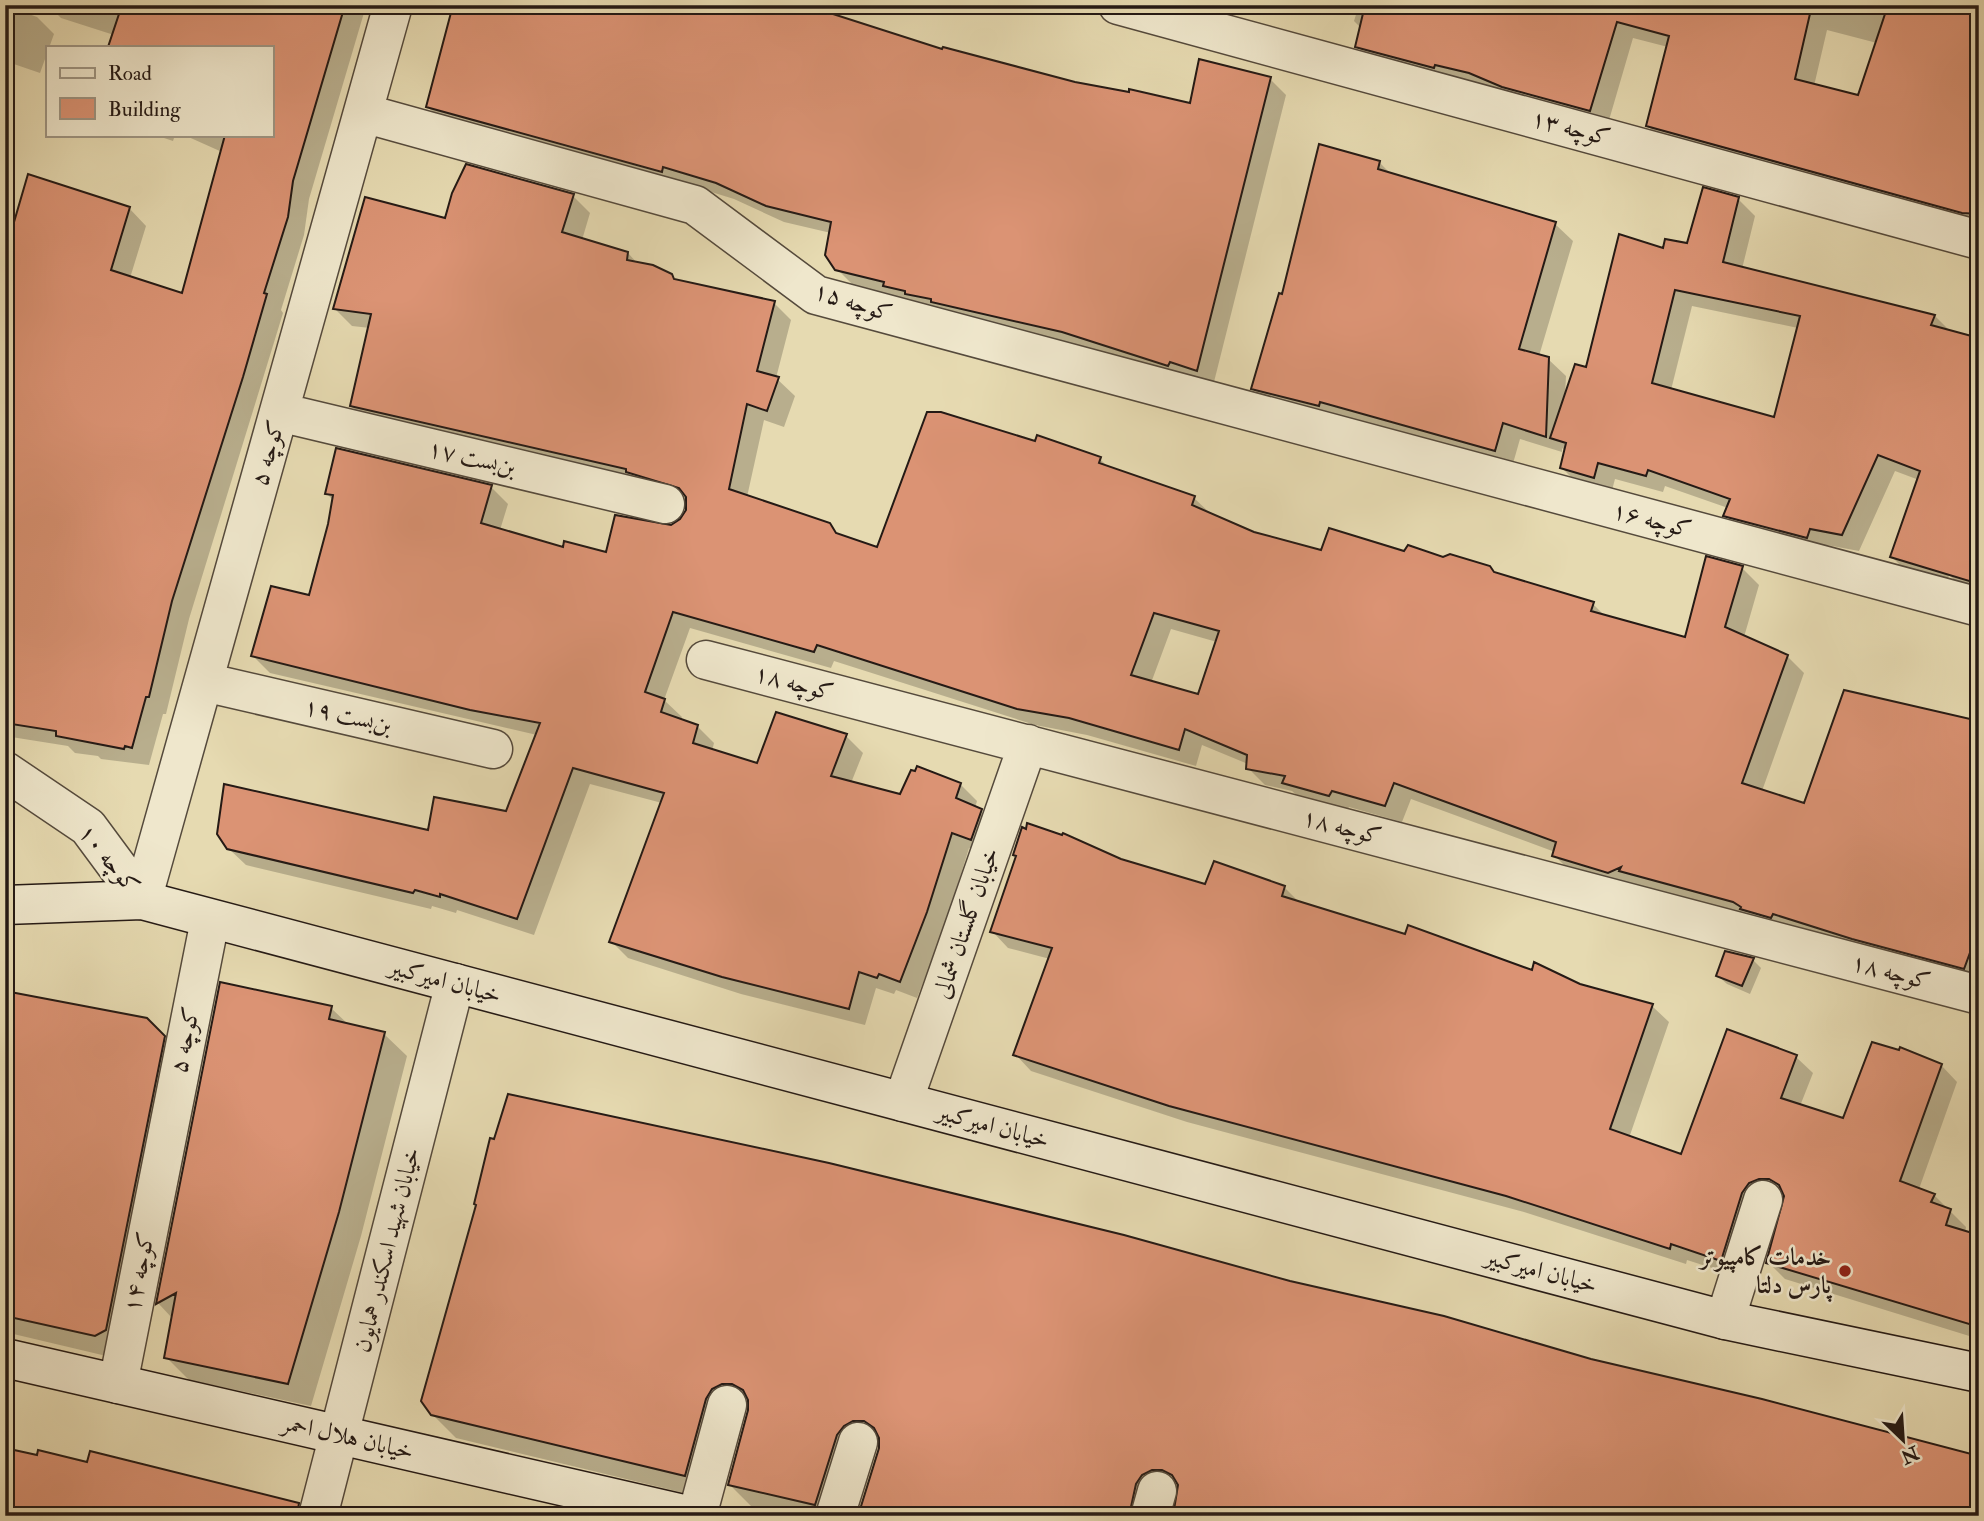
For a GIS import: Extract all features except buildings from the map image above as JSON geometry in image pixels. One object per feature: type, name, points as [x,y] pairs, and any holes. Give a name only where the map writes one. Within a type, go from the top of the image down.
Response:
[{"type":"street","name":"کوچه ۵","points":[[142,900],[393,5]]},
{"type":"street","points":[[1118,5],[1227,20]]},
{"type":"street","name":"کوچه ۱۳","points":[[1227,20],[1979,240]]},
{"type":"street","name":"کوچه ۱۵","points":[[363,113],[695,205],[816,295],[1326,432]]},
{"type":"street","name":"بن‌بست ۱۷","points":[[279,412],[665,504]]},
{"type":"street","name":"کوچه ۱۶","points":[[1326,432],[1979,607]]},
{"type":"street","name":"کوچه ۱۸","points":[[706,660],[1979,995]]},
{"type":"street","name":"بن‌بست ۱۹","points":[[204,682],[492,749]]},
{"type":"street","name":"خیابان گلستان شمالی","points":[[903,1102],[1028,744]]},
{"type":"street","name":"کوچه ۱۰","points":[[5,771],[88,827],[142,900]]},
{"type":"street","name":"خیابان امیرکبیر","points":[[5,905],[142,900],[1725,1320],[1979,1373]]},
{"type":"street","name":"کوچه ۵","points":[[160,1160],[210,920]]},
{"type":"street","name":"خیابان شهید اسکندر همایون","points":[[318,1516],[455,983]]},
{"type":"street","name":"کوچه ۱۴","points":[[118,1384],[160,1160]]},
{"type":"street","points":[[1725,1320],[1763,1200]]},
{"type":"street","name":"خیابان هلال احمر","points":[[5,1358],[694,1516]]},
{"type":"street","points":[[694,1516],[727,1405]]},
{"type":"street","points":[[835,1516],[858,1442]]},
{"type":"place","name":"خدمات کامپیوتر پارس دلتا","points":[[1845,1271]]}]
